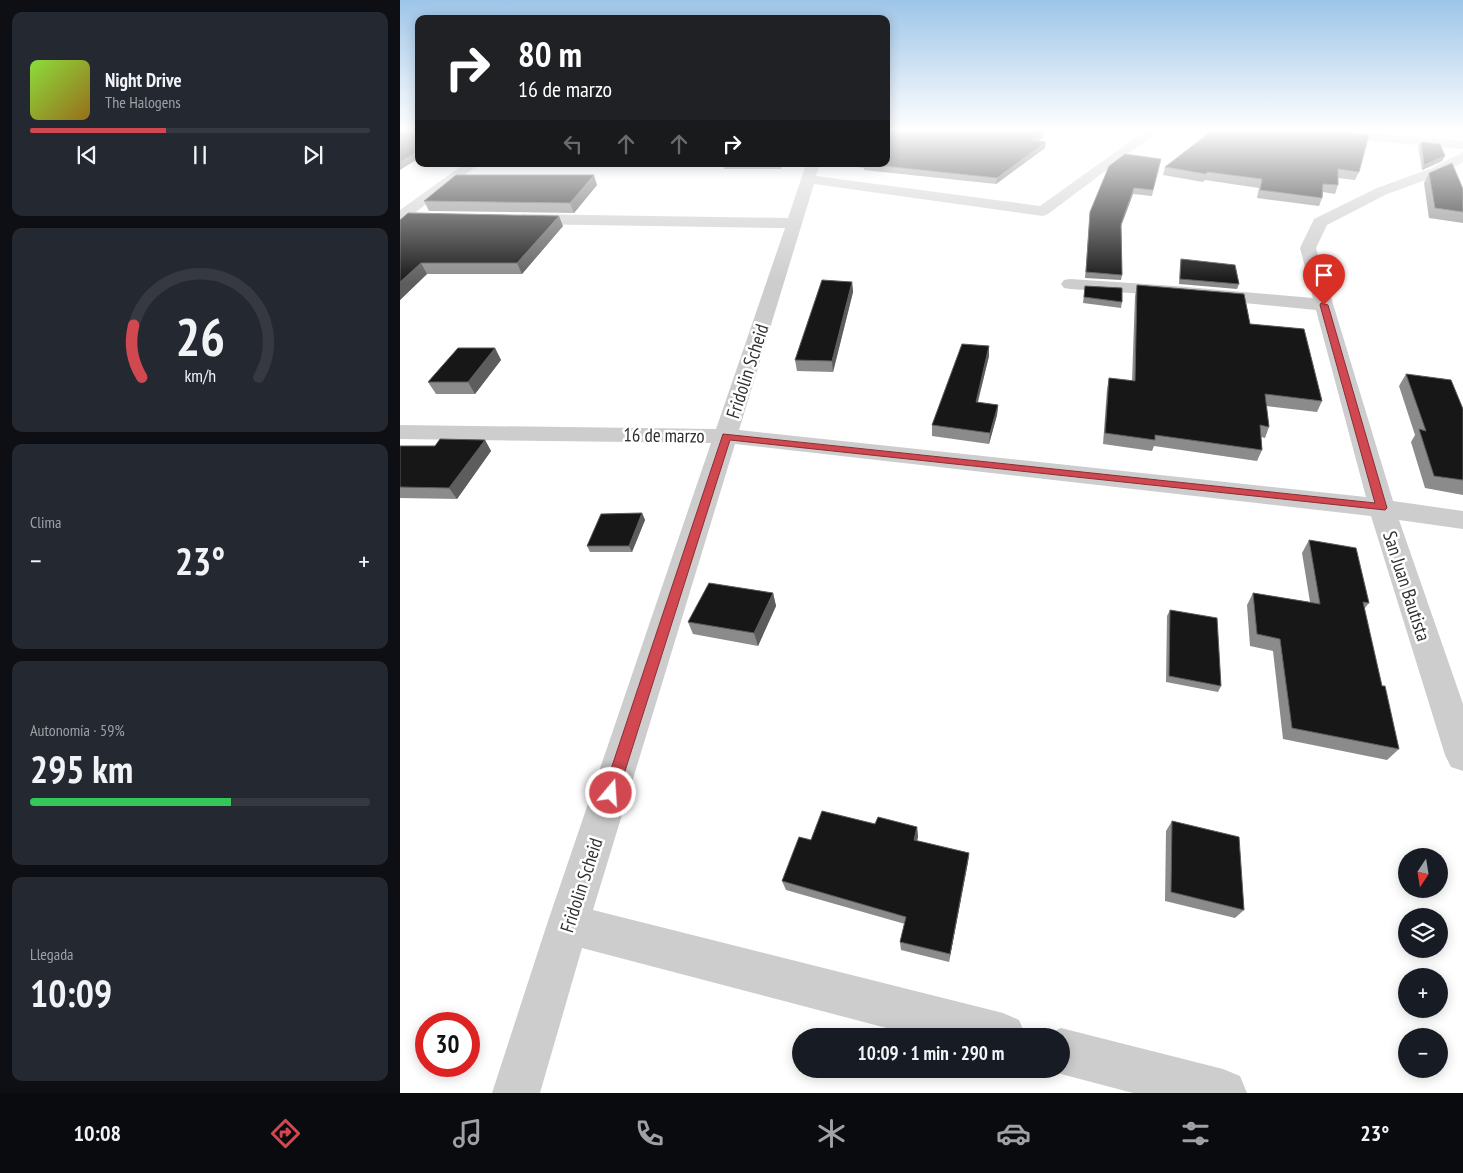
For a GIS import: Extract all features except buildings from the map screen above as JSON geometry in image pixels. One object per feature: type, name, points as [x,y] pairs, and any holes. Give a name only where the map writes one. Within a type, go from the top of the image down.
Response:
[{"type":"street","points":[[400,217],[449,181]]},
{"type":"street","name":"Fridolin Scheid","points":[[516,1093],[568,924],[808,181]]},
{"type":"street","points":[[869,181],[1043,211],[1084,181]]},
{"type":"street","name":"San Juan Bautista","points":[[1411,181],[1382,191],[1320,222],[1308,248],[1382,508],[1463,755]]},
{"type":"street","points":[[400,217],[460,218]]},
{"type":"street","points":[[509,218],[794,222]]},
{"type":"street","points":[[1070,284],[1185,291],[1324,305]]},
{"type":"street","name":"16 de marzo","points":[[400,432],[726,436],[1382,508],[1463,520]]},
{"type":"street","points":[[568,924],[972,1028]]},
{"type":"street","points":[[1070,1053],[1223,1093]]},
{"type":"route","points":[[611,793],[726,436],[1382,508],[1324,305]]}]
